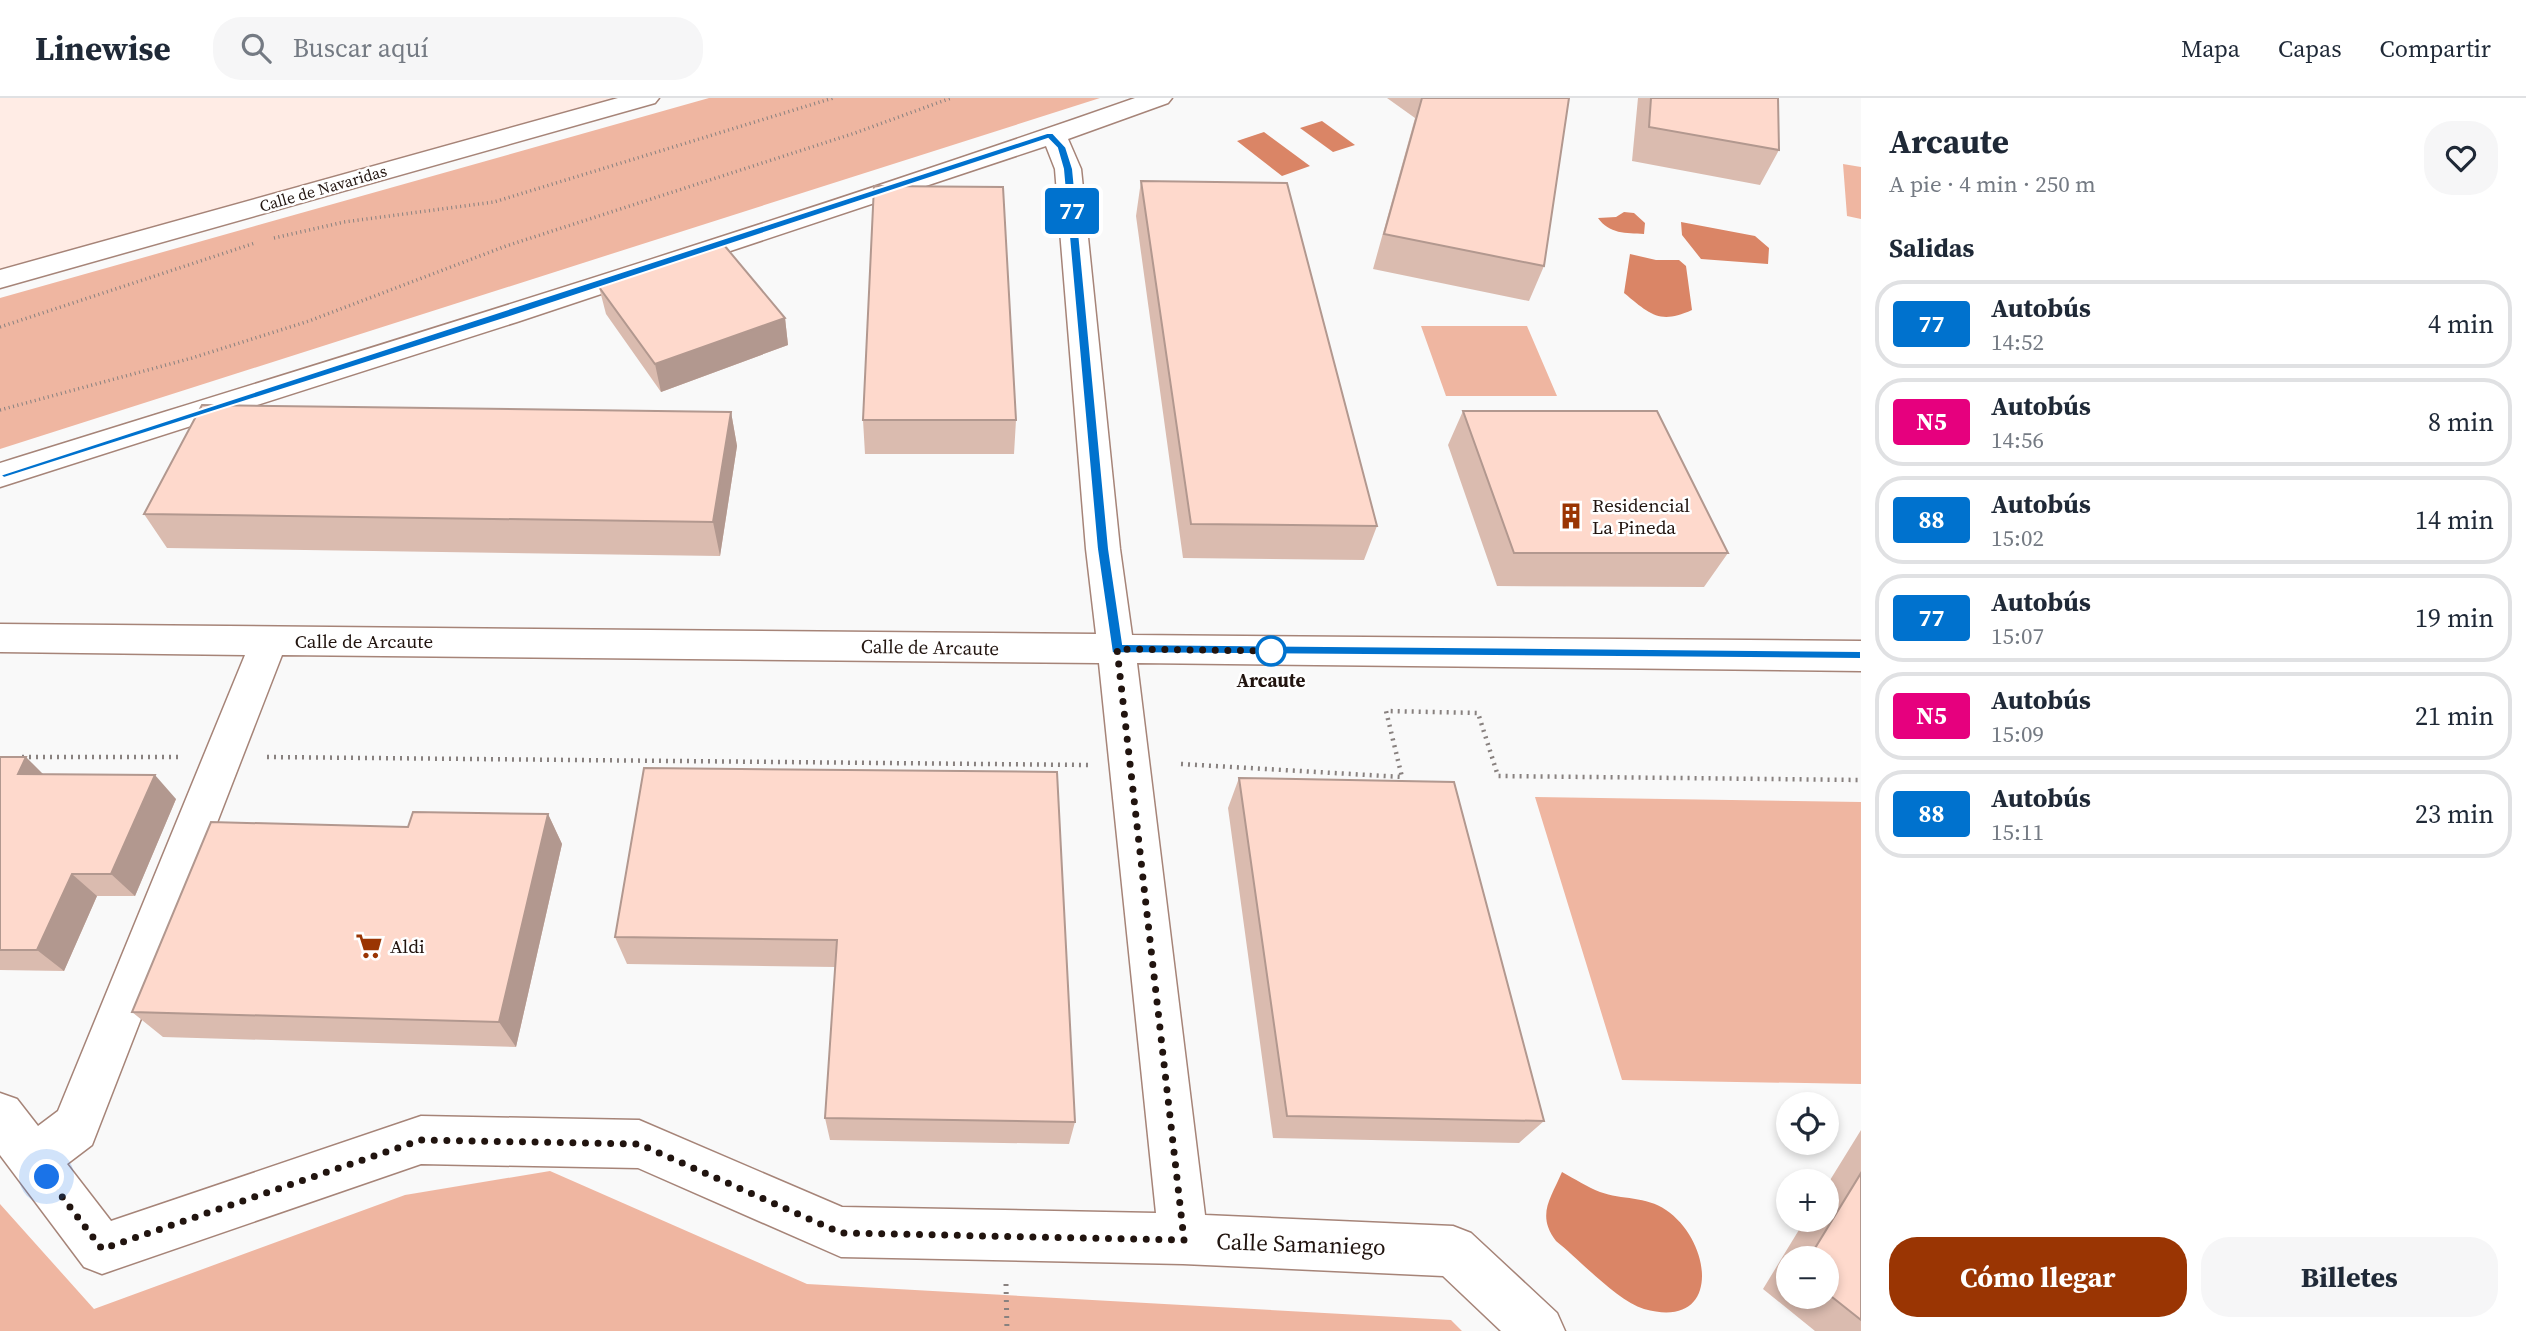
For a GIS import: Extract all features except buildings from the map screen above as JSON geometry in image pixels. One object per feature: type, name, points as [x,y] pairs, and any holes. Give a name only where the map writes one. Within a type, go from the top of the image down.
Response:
[{"type":"street","name":"Calle de Navaridas","points":[[0,279],[646,98]]},
{"type":"street","points":[[0,475],[506,315],[1159,98]]},
{"type":"street","points":[[1050,135],[1061,147],[1068,169],[1103,549],[1117,649],[1184,1240]]},
{"type":"street","name":"Calle de Arcaute","points":[[0,638],[1861,656]]},
{"type":"street","points":[[33,1158],[75,1128],[269,640]]},
{"type":"street","name":"Calle Samaniego","points":[[0,1115],[102,1249],[421,1140],[639,1144],[841,1233],[1184,1240],[1453,1251],[1539,1331]]},
{"type":"path","points":[[0,327],[263,241],[344,222],[494,202],[833,98]]},
{"type":"path","points":[[0,410],[191,358],[309,321],[506,246],[842,138],[951,98]]},
{"type":"path","points":[[1181,764],[1402,777],[1386,711],[1478,713],[1498,776],[1861,780]]},
{"type":"path","points":[[14,758],[222,757],[1093,765]]},
{"type":"shaded area","points":[[0,98],[646,98],[0,279]]},
{"type":"shaded area","points":[[709,98],[1100,98],[0,449],[0,298]]},
{"type":"shaded area","points":[[1322,121],[1355,145],[1333,152],[1300,128]]},
{"type":"shaded area","points":[[1264,132],[1310,166],[1282,176],[1237,141]]},
{"type":"shaded area","points":[[1843,164],[1861,167],[1861,219],[1847,216]]},
{"type":"shaded area","points":[[1624,212],[1634,213],[1645,223],[1644,234],[1613,230],[1598,218],[1616,217]]},
{"type":"shaded area","points":[[1681,222],[1755,236],[1769,248],[1768,264],[1701,259],[1682,235]]},
{"type":"shaded area","points":[[1630,254],[1656,260],[1679,260],[1686,266],[1692,310],[1671,317],[1655,315],[1624,293]]},
{"type":"shaded area","points":[[1421,326],[1527,326],[1557,396],[1446,396]]},
{"type":"shaded area","points":[[1535,797],[1861,802],[1861,1084],[1622,1080]]},
{"type":"shaded area","points":[[550,1171],[807,1284],[1451,1320],[1462,1331],[0,1331],[0,1204],[94,1309],[405,1195]]},
{"type":"shaded area","points":[[1562,1172],[1600,1192],[1658,1206],[1682,1224],[1700,1261],[1702,1280],[1698,1296],[1687,1307],[1669,1312],[1644,1309],[1610,1289],[1556,1241],[1550,1232],[1546,1215],[1547,1206]]},
{"type":"bus line","name":"77","points":[[0,475],[506,315],[1003,153],[1050,135],[1061,147],[1068,169],[1103,549],[1117,649],[1861,656]]},
{"type":"place","name":"Residencial La Pineda","points":[[1571,516]]},
{"type":"place","name":"Arcaute","points":[[1271,651]]},
{"type":"place","name":"Aldi","points":[[369,946]]},
{"type":"route","points":[[47,1177],[102,1249],[421,1140],[639,1144],[841,1233],[1005,1234],[1184,1240],[1117,649],[1271,651]]}]
